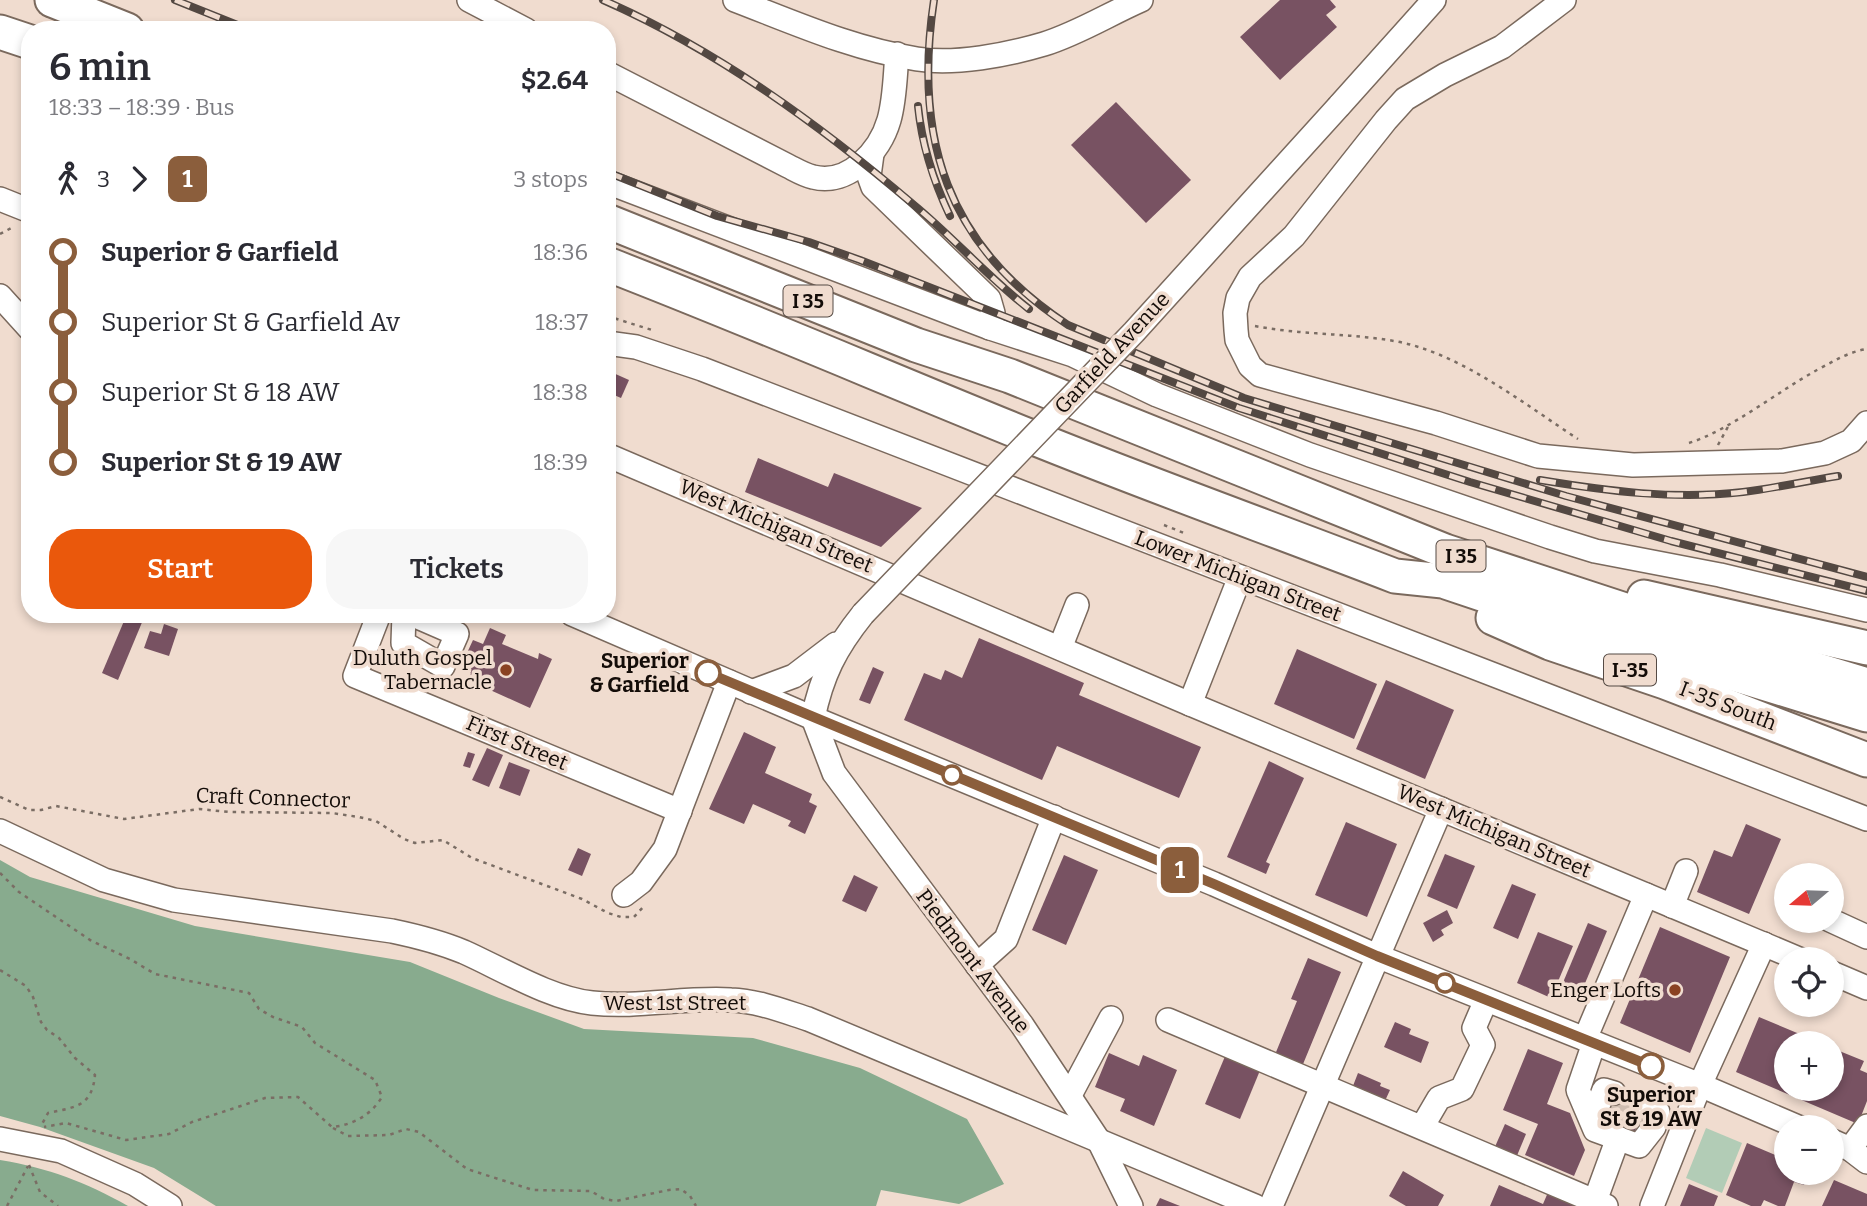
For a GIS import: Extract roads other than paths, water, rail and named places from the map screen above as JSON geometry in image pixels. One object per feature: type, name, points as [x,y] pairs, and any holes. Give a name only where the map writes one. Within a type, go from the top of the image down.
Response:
[{"type":"highway","points":[[52,0],[104,21]]},
{"type":"highway","points":[[0,32],[21,39]]},
{"type":"highway","name":"I 35","points":[[616,225],[916,345],[1010,376],[1445,551],[1692,632],[1867,685]]},
{"type":"highway","name":"I 35","points":[[616,268],[768,327],[1049,444],[1395,576],[1443,582],[1867,715]]},
{"type":"highway","points":[[1445,551],[1867,648]]},
{"type":"highway","name":"I-35 South","points":[[1395,576],[1549,643],[1665,682],[1867,760]]},
{"type":"street","points":[[469,0],[509,21]]},
{"type":"street","points":[[735,0],[851,45],[927,60],[1005,54],[1045,44],[1141,0]]},
{"type":"street","name":"Garfield Avenue","points":[[813,718],[830,661],[863,614],[1134,332],[1434,0]]},
{"type":"street","points":[[1564,0],[1502,47],[1445,75],[1405,99],[1294,236],[1250,277],[1238,298],[1235,313],[1237,340],[1251,366],[1261,375],[1436,423],[1538,456],[1633,465],[1782,461],[1825,453],[1851,441],[1867,422]]},
{"type":"street","points":[[897,54],[889,119],[872,153],[869,176],[873,187],[989,299],[993,313],[990,328]]},
{"type":"street","points":[[616,78],[812,177],[844,174],[872,153]]},
{"type":"street","points":[[616,185],[990,328],[1073,355],[1157,395],[1310,455],[1550,537],[1595,551],[1720,575],[1867,610]]},
{"type":"street","points":[[0,199],[19,217]]},
{"type":"street","points":[[0,296],[21,319]]},
{"type":"street","name":"Lower Michigan Street","points":[[616,345],[636,347],[702,369],[1867,819]]},
{"type":"street","name":"West Michigan Street","points":[[616,458],[1190,704],[1774,948]]},
{"type":"street","points":[[1190,704],[1240,577]]},
{"type":"street","points":[[1060,648],[1077,605]]},
{"type":"street","name":"First Street","points":[[376,623],[355,676],[680,811]]},
{"type":"street","points":[[404,623],[403,643],[443,666],[457,634],[432,623]]},
{"type":"street","points":[[593,623],[751,692],[1214,884],[1377,956],[1774,1117]]},
{"type":"street","points":[[751,692],[794,676],[844,638]]},
{"type":"street","points":[[624,895],[652,869],[665,849],[729,682]]},
{"type":"street","name":"Piedmont Avenue","points":[[813,718],[834,773],[1022,1025],[1099,1140],[1131,1206]]},
{"type":"street","points":[[1270,1206],[1441,810]]},
{"type":"street","points":[[977,965],[1006,939],[1054,817]]},
{"type":"street","name":"West 1st Street","points":[[0,831],[104,880],[136,890],[174,900],[392,931],[427,939],[462,951],[526,982],[590,1003],[700,999],[734,1000],[765,1005],[808,1019],[1255,1206]]},
{"type":"street","points":[[1672,906],[1686,871]]},
{"type":"street","points":[[1646,895],[1590,1041],[1578,1090],[1602,1102],[1595,1130],[1639,1146],[1649,1119],[1680,1138]]},
{"type":"street","points":[[1844,926],[1867,937]]},
{"type":"street","points":[[1652,1206],[1700,1085],[1764,944]]},
{"type":"street","points":[[1844,978],[1867,988]]},
{"type":"street","points":[[1422,1127],[1439,1098],[1462,1088],[1483,1045],[1474,1028],[1486,1000]]},
{"type":"street","points":[[1070,1095],[1111,1018]]},
{"type":"street","points":[[1168,1020],[1601,1203],[1619,1138]]},
{"type":"street","points":[[1850,1151],[1867,1126]]},
{"type":"street","points":[[0,1139],[61,1152],[123,1178],[170,1206]]},
{"type":"tunnel","points":[[1609,1106],[1644,1122]]},
{"type":"railway","points":[[175,0],[228,21]]},
{"type":"railway","points":[[603,0],[727,66],[804,118],[914,205],[1029,309]]},
{"type":"railway","points":[[934,0],[929,51],[929,98],[935,143],[948,185],[967,224],[993,260],[1027,294],[1068,325],[1244,398],[1566,496],[1867,577]]},
{"type":"railway","points":[[918,106],[929,162],[950,216]]},
{"type":"railway","points":[[616,176],[717,216],[809,242],[860,260],[1239,408],[1470,482],[1671,541],[1867,591]]},
{"type":"railway","points":[[1540,480],[1616,491],[1692,495],[1767,489],[1838,476]]},
{"type":"place","name":"Duluth Gospel Tabernacle","points":[[506,670]]},
{"type":"place","name":"Superior & Garfield","points":[[708,673]]},
{"type":"place","name":"Enger Lofts","points":[[1675,990]]},
{"type":"place","name":"Superior St & 19 AW","points":[[1651,1066]]}]
